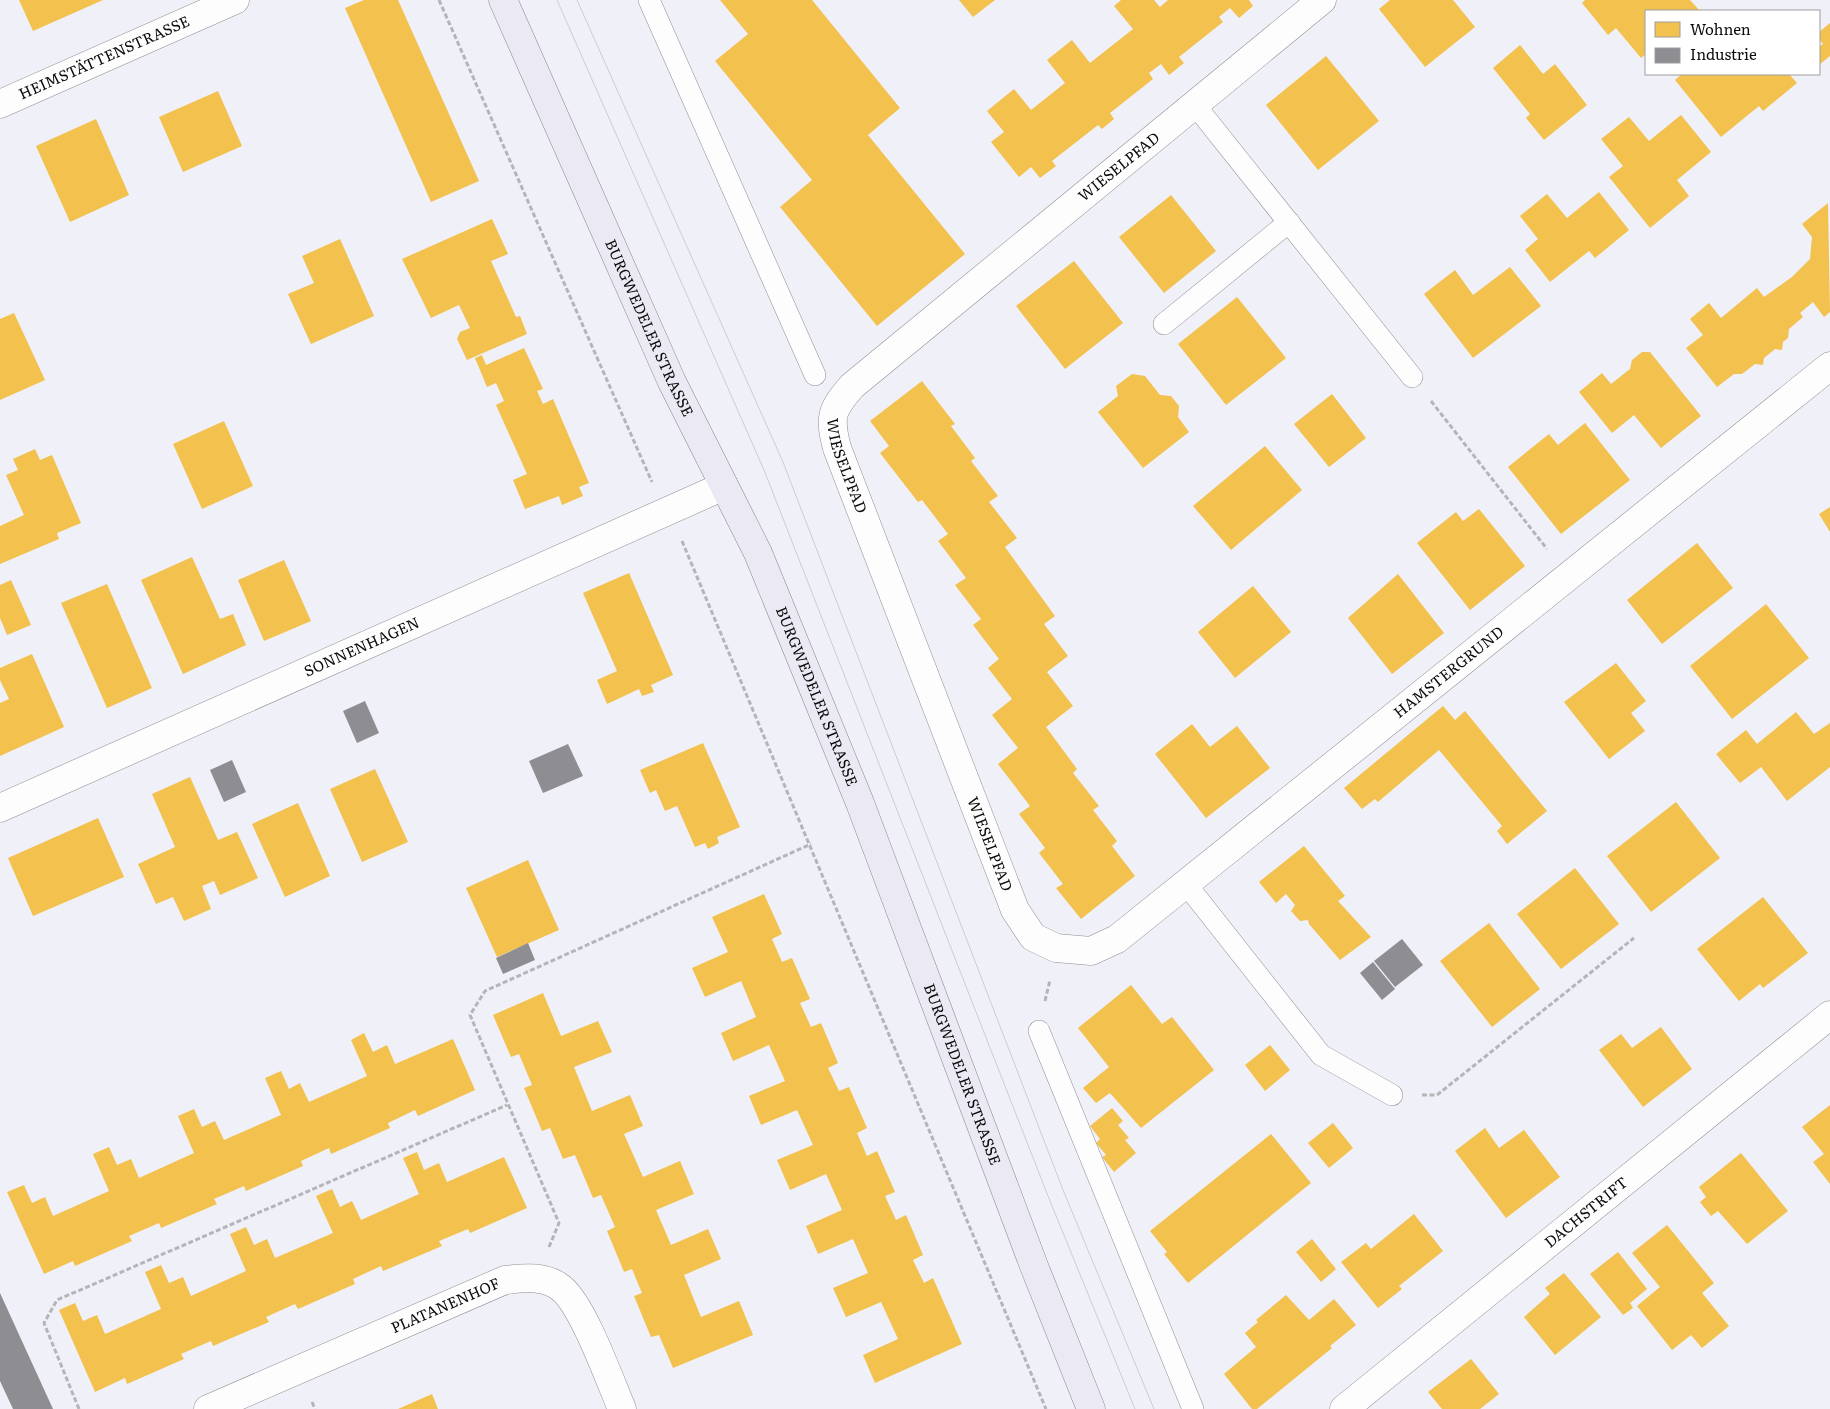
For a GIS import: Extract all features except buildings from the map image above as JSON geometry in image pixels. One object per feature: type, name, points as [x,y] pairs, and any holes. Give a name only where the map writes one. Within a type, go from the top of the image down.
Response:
[{"type":"main road","name":"BURGWEDELER STRASSE","points":[[503,0],[672,382],[758,553],[860,803],[1034,1266],[1091,1409]]},
{"type":"street","name":"HEIMSTÄTTENSTRASSE","points":[[0,104],[235,0]]},
{"type":"street","name":"WIESELPFAD","points":[[1056,948],[1033,937],[1015,910],[837,448],[832,426],[836,404],[852,386],[1322,0]]},
{"type":"street","name":"HAMSTERGRUND","points":[[1056,948],[1091,951],[1117,940],[1830,366]]},
{"type":"street","name":"SONNENHAGEN","points":[[0,808],[670,512],[724,486]]},
{"type":"street","name":"DACHSTRIFT","points":[[1344,1409],[1830,1015]]},
{"type":"street","name":"PLATANENHOF","points":[[208,1409],[505,1280],[536,1278],[561,1288],[581,1315],[622,1409]]},
{"type":"lane","points":[[649,0],[815,375]]},
{"type":"lane","points":[[1195,104],[1412,377]]},
{"type":"lane","points":[[1164,324],[1289,222]]},
{"type":"lane","points":[[1186,884],[1321,1055],[1392,1095]]},
{"type":"lane","points":[[1039,1031],[1193,1409]]},
{"type":"path","points":[[439,0],[648,476],[670,512],[811,844],[1046,1409]]},
{"type":"path","points":[[1412,377],[1568,576]]},
{"type":"path","points":[[536,1278],[559,1223],[470,1015],[485,991],[811,844]]},
{"type":"path","points":[[1392,1095],[1437,1094],[1634,938]]},
{"type":"path","points":[[1039,1031],[1056,948]]},
{"type":"path","points":[[80,1409],[44,1323],[57,1300],[507,1105]]},
{"type":"tram line","points":[[557,0],[764,470],[1048,1196],[1135,1409]]},
{"type":"tram line","points":[[577,0],[783,462],[1063,1190],[1154,1409]]}]
